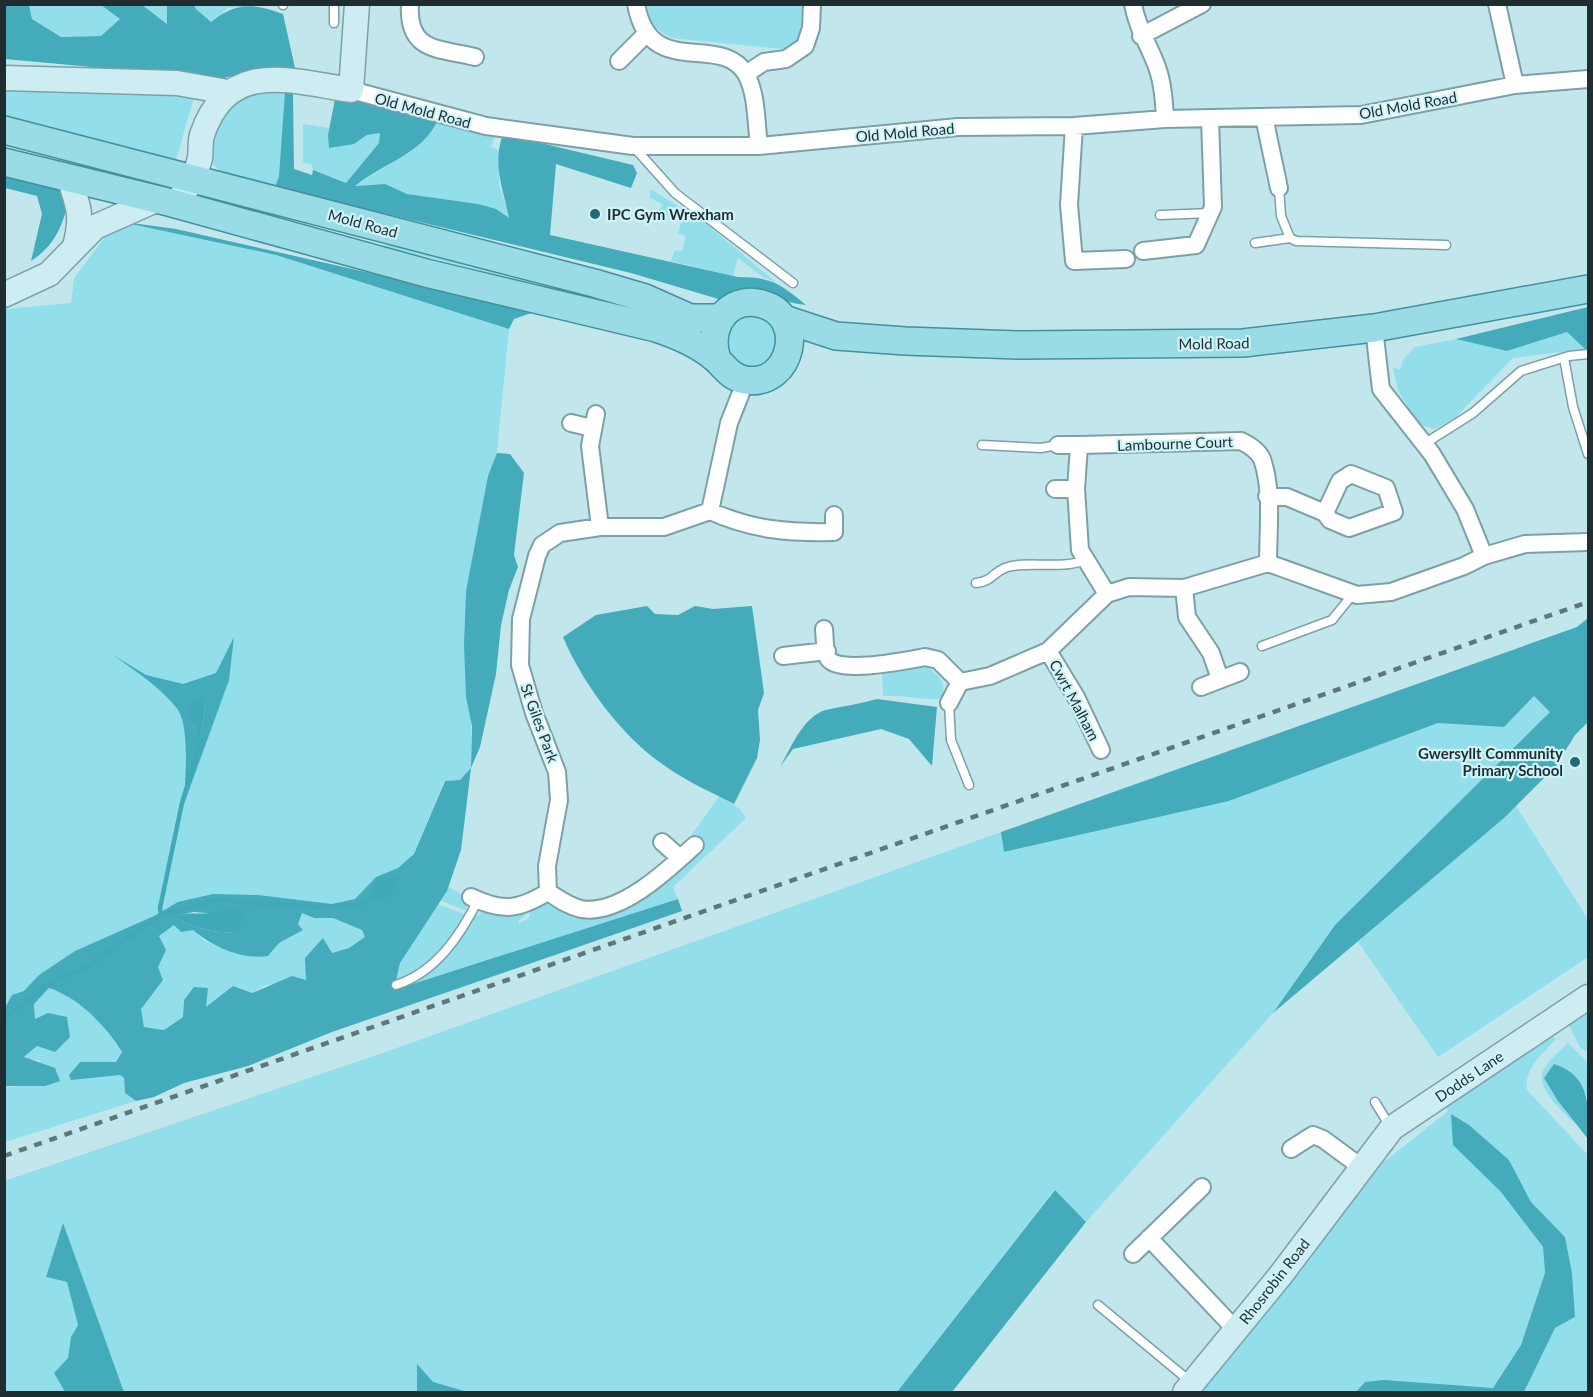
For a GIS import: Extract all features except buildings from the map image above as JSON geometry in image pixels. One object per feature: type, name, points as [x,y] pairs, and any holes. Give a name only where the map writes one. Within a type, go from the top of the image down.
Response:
[{"type":"main road","name":"Mold Road","points":[[4,130],[594,283],[645,298],[690,318],[720,318]]},
{"type":"main road","points":[[4,162],[164,202],[426,273],[656,328],[683,337],[717,359],[734,376],[746,380],[759,380],[771,375],[788,355],[791,343],[784,319],[775,310],[752,302],[729,309],[720,318],[712,338],[717,359]]},
{"type":"main road","name":"Mold Road","points":[[784,319],[836,336],[905,341],[1020,345],[1243,343],[1374,328],[1588,289]]},
{"type":"main road","name":"Mold Road","points":[[788,355],[814,342],[836,336]]},
{"type":"street","points":[[351,90],[357,4]]},
{"type":"street","points":[[410,4],[409,25],[414,36],[423,43],[465,58]]},
{"type":"street","points":[[636,4],[645,35],[657,44],[733,61],[746,74],[752,87],[759,146]]},
{"type":"street","points":[[746,74],[764,62],[786,59],[805,46],[812,28],[812,4]]},
{"type":"street","points":[[1133,4],[1141,36],[1156,65],[1163,87],[1165,119]]},
{"type":"street","points":[[1141,36],[1202,4]]},
{"type":"street","points":[[1497,4],[1515,85]]},
{"type":"street","points":[[619,62],[645,35]]},
{"type":"street","points":[[4,78],[177,82],[228,92],[213,112],[202,136],[200,159],[184,193],[105,222],[75,246],[65,260],[49,274],[4,295]]},
{"type":"street","name":"Old Mold Road","points":[[228,92],[253,81],[277,79],[351,90],[486,126],[633,146],[759,146],[958,127],[1074,126],[1165,119],[1361,115],[1515,85],[1588,79]]},
{"type":"street","points":[[1264,117],[1279,188]]},
{"type":"street","points":[[1143,251],[1196,245],[1213,207],[1210,118]]},
{"type":"street","points":[[1074,126],[1069,205],[1074,261],[1126,259]]},
{"type":"street","points":[[69,178],[80,212],[81,224],[75,246]]},
{"type":"street","points":[[1374,328],[1381,389],[1424,444],[1465,508],[1484,556]]},
{"type":"street","points":[[746,380],[729,423],[710,511],[735,522],[792,533],[834,532],[834,515]]},
{"type":"street","points":[[571,423],[594,421],[590,446],[600,527]]},
{"type":"street","name":"Lambourne Court","points":[[1058,445],[1241,441],[1254,448],[1262,458],[1267,496],[1268,563]]},
{"type":"street","points":[[1079,445],[1076,489],[1080,550],[1107,594]]},
{"type":"street","points":[[1054,489],[1076,489]]},
{"type":"street","points":[[1267,496],[1287,497],[1325,513]]},
{"type":"street","name":"St Giles Park","points":[[548,892],[547,866],[557,816],[559,785],[553,758],[534,713],[520,665],[520,619],[537,556],[542,545],[560,533],[600,527],[664,527],[710,511]]},
{"type":"street","points":[[960,682],[990,676],[1048,651],[1107,594],[1129,587],[1184,588],[1268,563],[1353,594],[1391,592],[1464,566],[1484,556],[1525,544],[1588,542]]},
{"type":"street","points":[[1184,588],[1187,617],[1210,653],[1220,679]]},
{"type":"street","points":[[824,629],[828,658],[841,666],[870,671],[925,657],[938,660],[960,682]]},
{"type":"street","points":[[783,656],[801,647],[827,651]]},
{"type":"street","name":"Cwrt Malham","points":[[1048,651],[1076,697],[1101,750]]},
{"type":"street","points":[[1202,687],[1240,672]]},
{"type":"street","points":[[949,703],[960,682]]},
{"type":"street","points":[[662,842],[680,858]]},
{"type":"street","points":[[475,898],[494,907],[516,908],[548,892],[563,903],[582,909],[597,909],[625,899],[668,871],[695,844]]},
{"type":"street","name":"Dodds Lane","points":[[1361,1167],[1392,1128],[1588,997]]},
{"type":"street","points":[[1291,1149],[1313,1135],[1361,1167]]},
{"type":"street","name":"Rhosrobin Road","points":[[1188,1388],[1361,1167]]},
{"type":"street","points":[[1133,1254],[1202,1187]]},
{"type":"street","points":[[1149,1238],[1236,1329]]},
{"type":"lane","points":[[334,4],[334,23]]},
{"type":"lane","points":[[633,146],[675,193],[793,283]]},
{"type":"lane","points":[[1279,188],[1281,216],[1290,238]]},
{"type":"lane","points":[[1160,215],[1211,213]]},
{"type":"lane","points":[[1255,243],[1290,238],[1319,242],[1446,245]]},
{"type":"lane","points":[[1424,444],[1473,413],[1521,371],[1564,358],[1588,354]]},
{"type":"lane","points":[[1564,358],[1573,407],[1588,454]]},
{"type":"lane","points":[[982,445],[1041,448],[1058,445]]},
{"type":"lane","points":[[976,583],[991,580],[1008,568],[1070,565],[1086,560]]},
{"type":"lane","points":[[1262,646],[1332,620],[1353,594]]},
{"type":"lane","points":[[949,703],[951,740],[969,785]]},
{"type":"lane","points":[[396,985],[410,981],[437,960],[462,932],[475,898]]},
{"type":"lane","points":[[1375,1102],[1392,1128]]},
{"type":"lane","points":[[1098,1305],[1188,1388]]},
{"type":"shaded area","points":[[29,5],[101,5],[121,19],[101,36],[61,37],[32,19]]},
{"type":"shaded area","points":[[29,5],[32,19],[61,37],[101,36],[120,19],[101,5],[142,5],[167,24],[167,5],[194,5],[211,22],[220,15],[237,8],[254,6],[263,8],[283,14],[295,68],[260,68],[221,79],[5,59],[4,6]]},
{"type":"shaded area","points":[[142,5],[167,5],[168,24],[143,7]]},
{"type":"shaded area","points":[[194,5],[246,5],[245,7],[228,8],[211,22]]},
{"type":"shaded area","points":[[645,5],[805,5],[804,37],[792,50],[672,38],[662,33],[650,21]]},
{"type":"shaded area","points":[[5,81],[196,91],[176,160],[5,117]]},
{"type":"shaded area","points":[[292,89],[293,94],[286,92],[279,176],[275,187],[223,173],[211,163],[206,133],[242,92]]},
{"type":"shaded area","points":[[285,92],[293,94],[294,169],[312,175],[313,170],[346,183],[379,143],[380,133],[367,135],[354,144],[329,148],[328,135],[336,94],[438,119],[423,141],[412,150],[355,186],[385,184],[407,194],[478,204],[496,209],[509,218],[498,166],[503,134],[633,165],[637,173],[631,188],[556,164],[550,235],[738,277],[768,280],[790,292],[806,305],[742,288],[725,301],[631,273],[275,187],[279,176]]},
{"type":"shaded area","points":[[438,119],[496,133],[491,147],[499,150],[499,184],[510,218],[478,204],[407,194],[385,184],[353,186],[409,153]]},
{"type":"shaded area","points":[[303,124],[329,128],[328,135],[354,144],[367,135],[380,132],[379,143],[346,183],[313,170],[312,165],[303,162]]},
{"type":"shaded area","points":[[5,169],[32,176],[56,187],[68,201],[56,236],[31,261],[42,214],[37,196],[5,188]]},
{"type":"shaded area","points":[[650,189],[704,222],[777,283],[763,277],[738,258],[733,276],[671,261],[675,250],[682,251],[686,236],[678,233],[681,223],[659,212],[662,204],[650,198]]},
{"type":"shaded area","points":[[117,221],[276,255],[509,329],[471,717],[471,768],[460,780],[444,781],[414,854],[380,904],[315,907],[216,900],[49,983],[5,1019],[5,309],[71,303],[74,278]]},
{"type":"shaded area","points":[[117,221],[176,229],[537,311],[514,319],[509,329],[276,255]]},
{"type":"shaded area","points":[[389,235],[636,308],[385,247]]},
{"type":"shaded area","points":[[1588,307],[1588,348],[1585,349],[1567,332],[1507,351],[1456,339]]},
{"type":"shaded area","points":[[746,316],[756,316],[770,323],[777,342],[770,361],[756,368],[746,368],[736,364],[729,357],[725,347],[725,337],[729,327],[736,320]]},
{"type":"shaded area","points":[[1567,332],[1585,349],[1513,358],[1454,419],[1434,429],[1418,424],[1398,390],[1393,368],[1400,369],[1404,358],[1415,347],[1456,339],[1507,351]]},
{"type":"shaded area","points":[[497,453],[510,454],[524,473],[514,555],[518,567],[509,590],[501,625],[496,674],[480,747],[471,768],[472,726],[466,697],[464,646],[466,591],[488,476]]},
{"type":"shaded area","points":[[647,606],[655,614],[678,615],[695,606],[713,609],[752,606],[764,693],[758,710],[760,740],[757,758],[734,804],[673,771],[634,740],[619,725],[593,691],[563,637],[596,615]]},
{"type":"shaded area","points":[[1588,618],[1588,722],[1575,735],[1556,766],[1504,818],[1273,1013],[1335,925],[1550,712],[1534,696],[1504,727],[1438,723],[1229,801],[1004,852],[1001,832],[1577,627]]},
{"type":"shaded area","points":[[234,637],[229,680],[184,804],[186,769],[182,718],[172,702],[156,687],[113,655],[146,675],[183,684],[216,673]],"holes":[[[200,696],[205,703],[201,740],[194,726]]]},
{"type":"shaded area","points":[[923,665],[940,679],[943,688],[941,699],[883,696],[882,671]]},
{"type":"shaded area","points":[[200,695],[205,702],[201,741],[186,708]]},
{"type":"shaded area","points":[[1534,696],[1551,711],[1335,925],[1273,1013],[1086,1222],[1054,1190],[897,1392],[468,1392],[433,1382],[417,1365],[417,1392],[124,1392],[63,1224],[46,1277],[67,1282],[78,1325],[71,1337],[68,1358],[54,1373],[65,1392],[5,1392],[4,1181],[380,1054],[1001,832],[1005,852],[1229,801],[1438,723],[1504,727]]},
{"type":"shaded area","points":[[877,699],[937,707],[932,766],[909,739],[881,729],[793,749],[780,767],[798,734],[818,713]]},
{"type":"shaded area","points":[[471,768],[461,850],[447,891],[400,963],[394,990],[678,899],[682,911],[332,1032],[248,1066],[184,1083],[154,1097],[136,1101],[125,1093],[124,1078],[120,1075],[71,1080],[69,1075],[80,1062],[116,1062],[122,1052],[108,1032],[81,1006],[71,998],[49,988],[34,1004],[35,1019],[48,1013],[67,1017],[70,1037],[55,1052],[37,1046],[24,1057],[55,1068],[60,1081],[45,1086],[5,1086],[4,1010],[12,995],[24,991],[39,975],[75,951],[154,916],[178,902],[213,894],[258,895],[332,904],[355,899],[376,877],[398,868],[414,854],[445,781],[460,780]],"holes":[[[193,912],[219,914],[235,932],[204,929],[188,924],[178,916]],[[302,913],[314,918],[333,918],[362,930],[365,937],[349,948],[332,953],[323,938],[305,958],[306,980],[292,976],[252,993],[233,986],[206,1007],[208,988],[194,987],[184,1000],[183,1017],[164,1030],[144,1027],[141,1009],[163,980],[158,967],[166,950],[159,936],[174,925],[181,932],[193,930],[228,951],[258,957],[268,956],[279,943],[303,930],[298,924]]]},
{"type":"shaded area","points":[[719,796],[740,809],[746,818],[673,887],[678,899],[394,991],[439,962],[463,935],[474,914],[480,915],[482,909],[504,915],[526,911],[526,915],[519,920],[519,923],[529,918],[531,910],[547,904],[572,911],[595,913],[615,910],[634,903],[668,879],[702,845],[691,836]]},
{"type":"shaded area","points":[[1516,806],[1588,919],[1588,957],[1438,1057],[1358,942]]},
{"type":"shaded area","points":[[396,876],[398,884],[386,900],[378,900],[372,896],[377,882]]},
{"type":"shaded area","points":[[448,887],[468,897],[466,911],[440,900]]},
{"type":"shaded area","points":[[438,904],[464,914],[459,924],[445,944],[428,961],[397,979],[400,963]]},
{"type":"shaded area","points":[[231,907],[242,911],[244,919],[235,932],[204,929],[188,924],[177,916],[218,912]]},
{"type":"shaded area","points":[[302,913],[314,918],[333,918],[362,930],[366,938],[349,948],[332,953],[323,938],[306,980],[266,985],[252,993],[217,1000],[205,1008],[184,1000],[183,1017],[164,1030],[144,1027],[141,1009],[162,980],[158,967],[159,936],[174,925],[193,930],[205,941],[218,946],[268,956],[279,943],[303,930],[298,924]]},
{"type":"shaded area","points":[[49,988],[71,998],[90,1014],[108,1032],[122,1053],[116,1062],[80,1062],[120,1075],[124,1078],[125,1093],[136,1101],[5,1142],[4,1086],[14,1087],[41,1061],[24,1058],[37,1046],[34,1004]]},
{"type":"shaded area","points":[[1588,1014],[1588,1052],[1580,1048],[1569,1025]]},
{"type":"shaded area","points":[[1552,1036],[1556,1039],[1531,1068],[1527,1090],[1588,1155],[1588,1392],[1524,1392],[1555,1328],[1575,1317],[1572,1273],[1565,1237],[1531,1202],[1509,1160],[1452,1115],[1453,1145],[1501,1192],[1543,1247],[1545,1273],[1521,1345],[1493,1388],[1365,1382],[1356,1392],[1199,1392],[1253,1318],[1339,1219],[1384,1162],[1448,1111],[1445,1106]]},
{"type":"shaded area","points":[[1568,1043],[1588,1063],[1588,1098],[1577,1080],[1544,1077],[1576,1125],[1547,1093],[1542,1078],[1548,1063]]},
{"type":"shaded area","points":[[1554,1064],[1575,1076],[1581,1085],[1587,1104],[1588,1139],[1558,1101],[1544,1078]]},
{"type":"shaded area","points":[[1451,1114],[1469,1125],[1509,1160],[1531,1202],[1565,1237],[1572,1273],[1575,1317],[1555,1328],[1524,1392],[1356,1392],[1365,1382],[1384,1380],[1493,1388],[1521,1345],[1545,1273],[1543,1247],[1501,1192],[1453,1145]]},
{"type":"shaded area","points":[[1055,1190],[1086,1222],[952,1392],[897,1392]]},
{"type":"shaded area","points":[[63,1223],[124,1392],[65,1392],[54,1373],[68,1358],[71,1337],[78,1325],[67,1282],[46,1277]]},
{"type":"shaded area","points":[[417,1364],[433,1382],[468,1392],[417,1392]]},
{"type":"waterway","points":[[161,915],[160,908],[182,803],[201,741]]},
{"type":"waterway","points":[[4,1019],[49,983],[88,966],[161,915],[216,900],[315,907],[361,905],[372,896]]},
{"type":"railway","points":[[4,1156],[1588,602]]},
{"type":"place","name":"IPC Gym Wrexham","points":[[595,214]]},
{"type":"place","name":"Gwersyllt Community Primary School","points":[[1575,762]]}]
